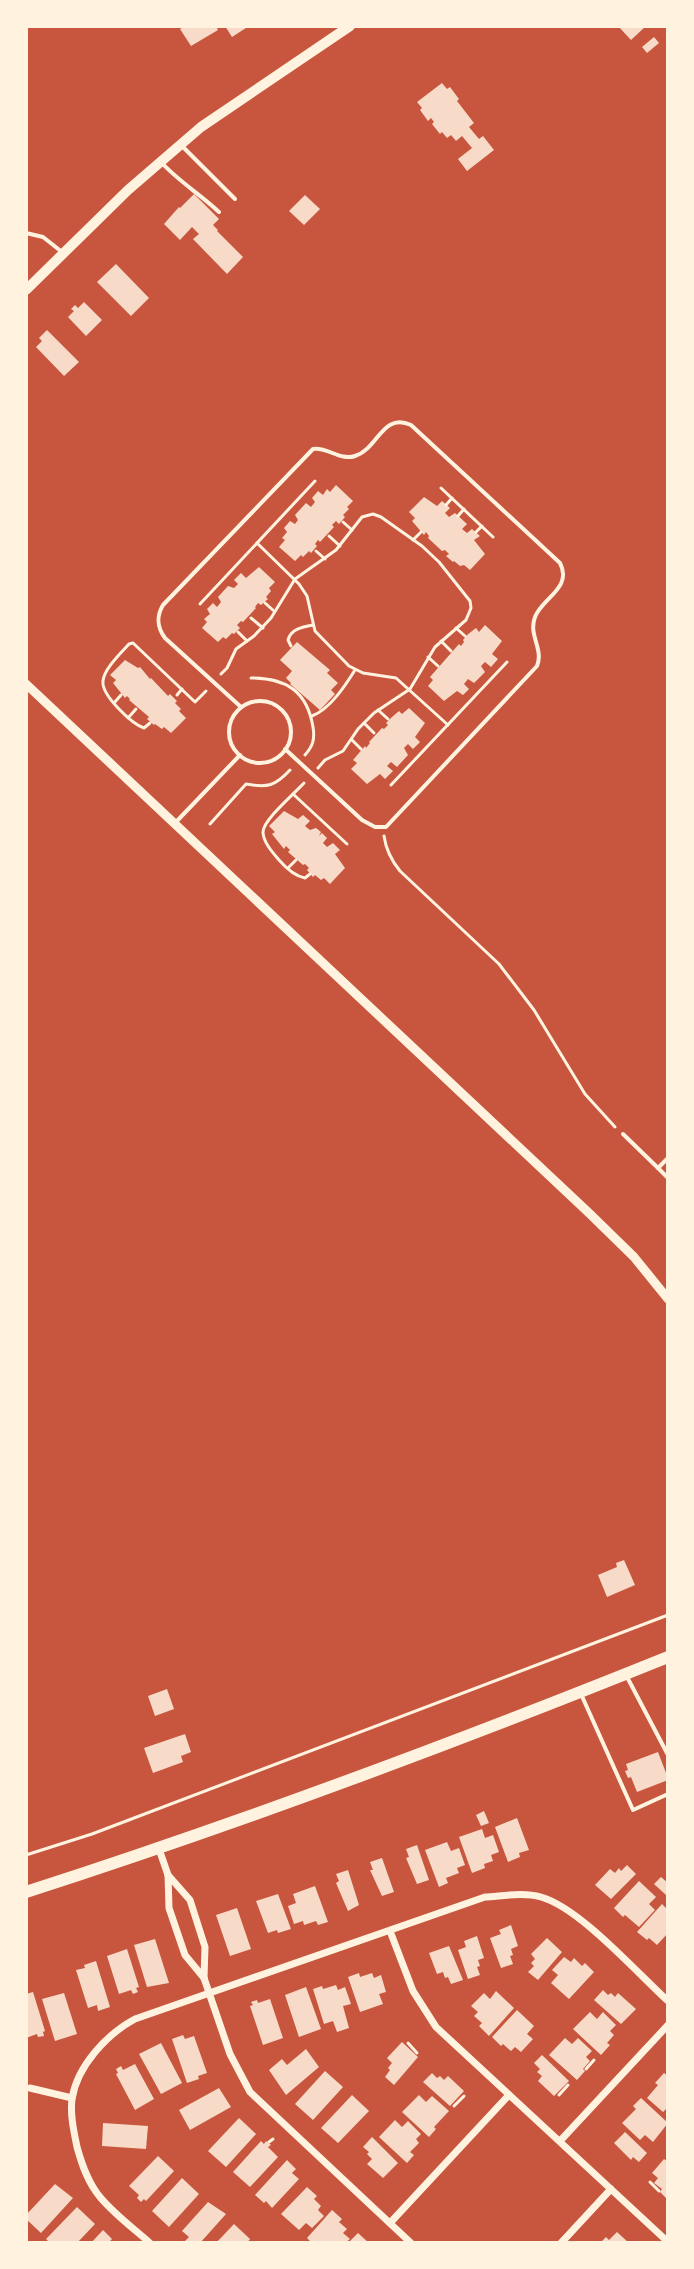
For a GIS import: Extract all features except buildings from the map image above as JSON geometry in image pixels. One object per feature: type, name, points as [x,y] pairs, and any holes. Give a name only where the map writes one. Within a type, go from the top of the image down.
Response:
[{"type":"highway","points":[[26,1892],[159,1849],[500,1724],[668,1657]]},
{"type":"main road","points":[[26,290],[180,144],[238,100],[350,26]]},
{"type":"street","points":[[26,684],[589,1213],[634,1257],[668,1299]]},
{"type":"street","points":[[159,1849],[168,1875],[169,1908],[185,1955],[204,1978]]},
{"type":"street","points":[[168,1875],[190,1900],[205,1947],[204,1978],[230,2054],[250,2092],[411,2243]]},
{"type":"street","points":[[150,2243],[94,2188],[81,2161],[72,2115],[72,2098],[86,2066],[120,2028],[148,2014],[485,1897],[519,1895],[542,1897],[575,1915],[668,2001]]},
{"type":"street","points":[[390,1931],[413,1991],[430,2019],[668,2242]]},
{"type":"street","points":[[560,2141],[668,2025]]},
{"type":"street","points":[[30,2088],[72,2098]]},
{"type":"street","points":[[390,2223],[509,2095]]},
{"type":"street","points":[[561,2243],[611,2189]]},
{"type":"lane","points":[[180,144],[235,199]]},
{"type":"lane","points":[[160,161],[177,179],[219,212]]},
{"type":"lane","points":[[26,233],[43,237],[63,253]]},
{"type":"lane","points":[[241,707],[165,638],[158,624],[160,611],[308,453],[318,448],[339,456],[356,456],[391,423],[398,421],[411,425],[560,563],[564,574],[560,586],[535,617],[533,633],[540,656],[537,666],[395,820],[383,828],[359,818],[285,749]]},
{"type":"lane","points":[[261,701],[271,703],[286,716],[291,731],[289,741],[278,757],[265,762],[251,761],[240,755],[232,743],[229,730],[233,717],[241,707],[261,701]]},
{"type":"lane","points":[[174,824],[240,755]]},
{"type":"lane","points":[[623,1134],[668,1178]]},
{"type":"lane","points":[[658,1168],[668,1158]]},
{"type":"lane","points":[[626,1674],[668,1755]]},
{"type":"lane","points":[[580,1692],[633,1810],[668,1794]]},
{"type":"path","points":[[200,604],[315,481]]},
{"type":"path","points":[[441,488],[493,537]]},
{"type":"path","points":[[446,505],[452,498]]},
{"type":"path","points":[[458,516],[464,509]]},
{"type":"path","points":[[220,675],[236,649],[263,628],[276,612],[295,579],[340,546],[362,517],[373,514],[381,517],[429,552],[470,601],[470,614],[428,657],[410,689],[378,710],[340,754],[325,760],[318,768]]},
{"type":"path","points":[[465,521],[470,515]]},
{"type":"path","points":[[343,522],[352,530]]},
{"type":"path","points":[[476,532],[482,526]]},
{"type":"path","points":[[413,540],[421,532]]},
{"type":"path","points":[[329,536],[340,546]]},
{"type":"path","points":[[257,543],[295,579],[307,596],[313,625],[323,641],[355,670],[396,678],[448,725]]},
{"type":"path","points":[[429,552],[435,546]]},
{"type":"path","points":[[316,551],[325,559]]},
{"type":"path","points":[[442,567],[449,560]]},
{"type":"path","points":[[265,603],[276,612]]},
{"type":"path","points":[[251,618],[263,628]]},
{"type":"path","points":[[291,646],[288,640],[292,633],[313,625]]},
{"type":"path","points":[[456,628],[465,636]]},
{"type":"path","points":[[238,632],[247,641]]},
{"type":"path","points":[[441,641],[451,651]]},
{"type":"path","points":[[150,723],[144,728],[139,727],[114,703],[103,686],[102,680],[129,644],[133,643],[195,702],[206,691]]},
{"type":"path","points":[[428,657],[438,666]]},
{"type":"path","points":[[147,667],[152,661]]},
{"type":"path","points":[[391,785],[507,662]]},
{"type":"path","points":[[495,664],[500,669]]},
{"type":"path","points":[[311,716],[322,710],[355,670]]},
{"type":"path","points":[[160,678],[165,673]]},
{"type":"path","points":[[483,676],[489,681]]},
{"type":"path","points":[[165,684],[170,678]]},
{"type":"path","points":[[251,678],[273,680],[289,686],[304,700],[311,716],[313,743],[305,755]]},
{"type":"path","points":[[477,682],[483,687]]},
{"type":"path","points":[[177,695],[182,689]]},
{"type":"path","points":[[466,693],[472,699]]},
{"type":"path","points":[[114,703],[121,695]]},
{"type":"path","points":[[128,718],[136,709]]},
{"type":"path","points":[[378,710],[388,719]]},
{"type":"path","points":[[364,723],[374,733]]},
{"type":"path","points":[[351,739],[361,749]]},
{"type":"path","points":[[417,746],[423,751]]},
{"type":"path","points":[[406,758],[412,763]]},
{"type":"path","points":[[401,764],[406,769]]},
{"type":"path","points":[[210,824],[246,784],[275,784],[290,770]]},
{"type":"path","points":[[390,776],[395,781]]},
{"type":"path","points":[[304,783],[263,828],[265,840],[288,868],[300,878],[310,874]]},
{"type":"path","points":[[293,794],[347,844]]},
{"type":"path","points":[[307,817],[312,812]]},
{"type":"path","points":[[319,829],[324,823]]},
{"type":"path","points":[[383,828],[392,861],[499,964],[534,1010],[585,1094],[623,1134]]},
{"type":"path","points":[[325,835],[330,829]]},
{"type":"path","points":[[337,846],[342,840]]},
{"type":"path","points":[[274,854],[281,846]]},
{"type":"path","points":[[288,868],[296,860]]},
{"type":"path","points":[[26,1855],[92,1834],[668,1615]]},
{"type":"path","points":[[408,2043],[417,2053]]},
{"type":"path","points":[[586,2069],[594,2060]]},
{"type":"path","points":[[559,2095],[568,2085]]},
{"type":"path","points":[[454,2106],[464,2096]]},
{"type":"path","points":[[650,2182],[659,2191]]}]
